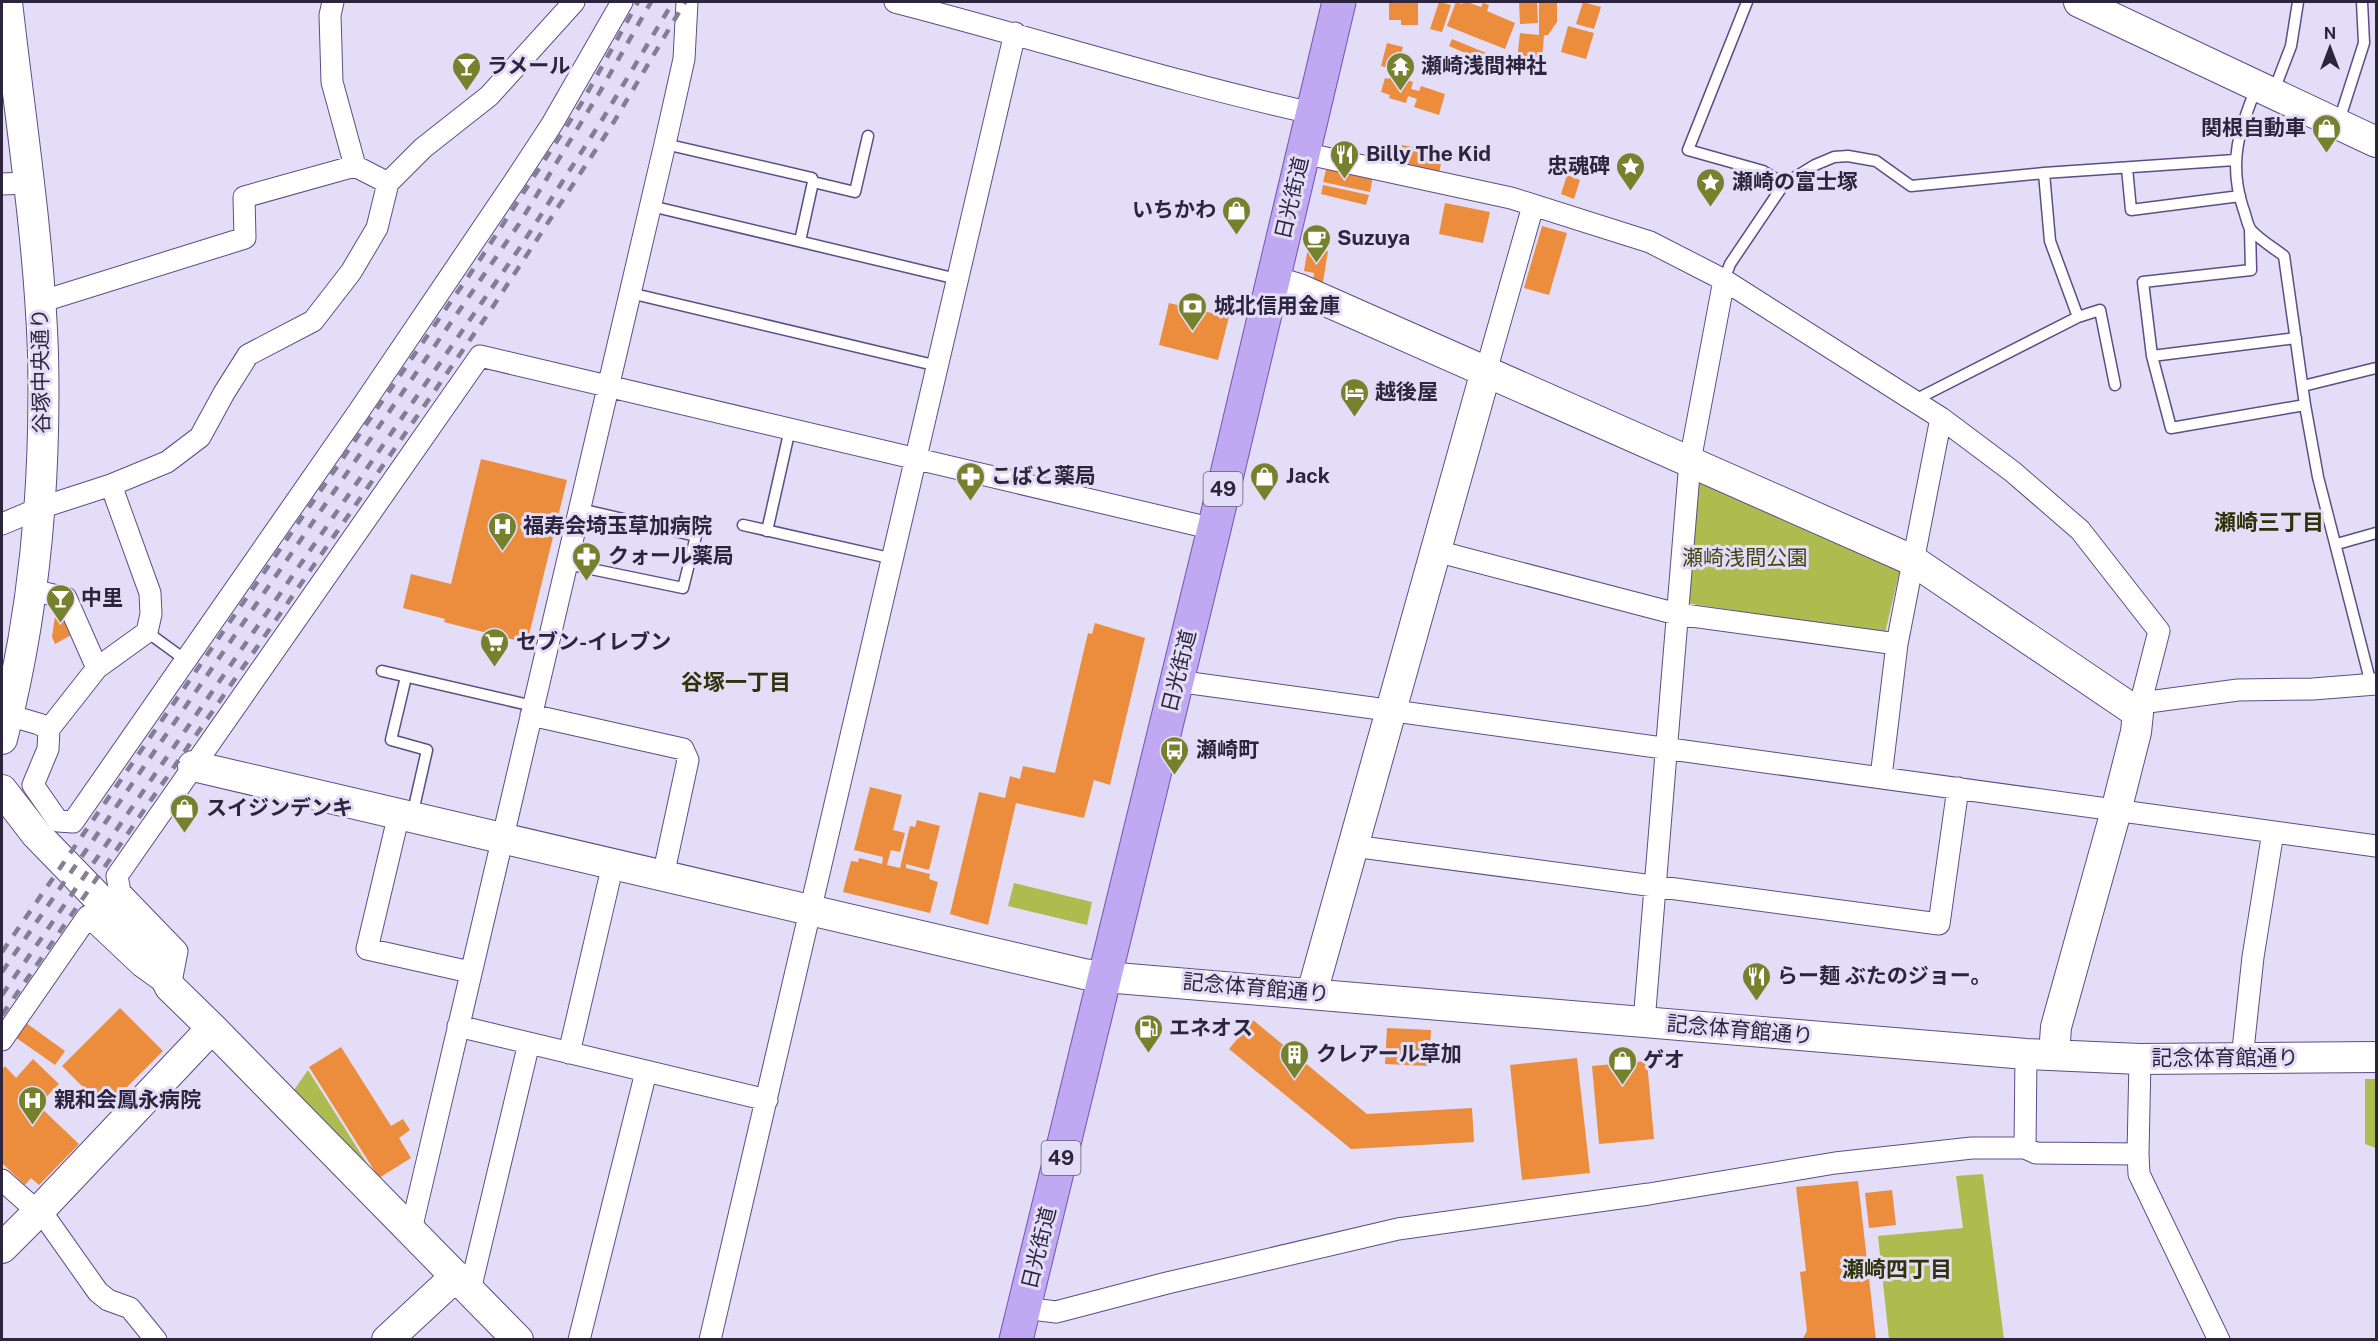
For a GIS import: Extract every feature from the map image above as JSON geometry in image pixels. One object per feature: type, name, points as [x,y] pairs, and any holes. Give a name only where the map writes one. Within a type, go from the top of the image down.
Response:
[{"type":"main road","name":"日光街道","points":[[1020,1324],[1214,529],[1339,2]]},
{"type":"street","name":"谷塚中央通り","points":[[5,727],[32,590],[40,508],[44,420],[40,302],[15,184],[7,2]]},
{"type":"street","points":[[333,2],[330,15],[332,82],[355,166]]},
{"type":"street","points":[[2,524],[40,508],[111,485],[167,462],[200,437],[248,355],[313,321],[351,272],[377,228],[388,183],[423,148],[489,96],[574,2]]},
{"type":"street","points":[[111,485],[150,593],[151,614],[147,632],[97,668],[49,729],[48,749],[33,785],[58,821],[73,822],[187,659],[514,182],[552,124],[622,2]]},
{"type":"street","points":[[411,1230],[665,144],[684,59],[687,2]]},
{"type":"street","points":[[895,2],[1015,33],[1187,84],[1312,113]]},
{"type":"street","points":[[2079,2],[2376,142]]},
{"type":"street","points":[[710,1340],[1015,33]]},
{"type":"street","points":[[1303,153],[1511,198],[1650,242],[1724,280],[1941,418],[2013,472],[2080,530],[2159,631],[2116,811],[2056,1027],[2040,1054],[2025,1148]]},
{"type":"street","points":[[40,302],[245,238],[244,197],[355,166],[388,183]]},
{"type":"street","points":[[1312,993],[1533,206]]},
{"type":"street","points":[[1644,1022],[1690,461],[1724,280]]},
{"type":"street","points":[[1273,281],[1299,288],[1912,560],[2140,708],[2238,690],[2313,689],[2374,684]]},
{"type":"street","points":[[171,987],[177,951],[120,892],[117,876],[480,356],[1214,529]]},
{"type":"street","points":[[1881,777],[1897,644],[1941,418]]},
{"type":"street","points":[[1436,551],[1677,614],[1897,644]]},
{"type":"street","points":[[32,590],[66,598],[97,668]]},
{"type":"street","points":[[1176,681],[2376,846]]},
{"type":"street","points":[[532,710],[683,749],[688,760],[663,876]]},
{"type":"street","points":[[5,727],[39,724],[49,729]]},
{"type":"street","name":"記念体育館通り","points":[[194,766],[1084,974],[2040,1054],[2140,1059],[2376,1057]]},
{"type":"street","points":[[1353,846],[1939,924],[1958,788]]},
{"type":"street","points":[[2,790],[36,834],[142,943],[157,962],[171,987]]},
{"type":"street","points":[[405,815],[367,949],[470,972]]},
{"type":"street","points":[[2242,1059],[2253,957],[2273,832]]},
{"type":"street","points":[[569,1053],[613,864]]},
{"type":"street","points":[[2,1040],[88,915],[141,966],[171,987],[518,1340]]},
{"type":"street","points":[[458,1026],[767,1101]]},
{"type":"street","points":[[2,1248],[212,1028]]},
{"type":"street","points":[[387,1340],[463,1283],[529,1043]]},
{"type":"street","points":[[2140,1059],[2139,1174],[2219,1340]]},
{"type":"street","points":[[579,1340],[646,1072]]},
{"type":"street","points":[[1020,1324],[1056,1312],[1167,1283],[1398,1229],[1649,1194],[1835,1163],[1972,1148],[2025,1148],[2036,1153],[2138,1154]]},
{"type":"street","points":[[2,1180],[39,1211],[98,1292],[108,1300],[130,1308],[156,1340]]},
{"type":"lane","points":[[1748,2],[1688,150],[1763,171],[1784,184]]},
{"type":"lane","points":[[2298,2],[2291,45],[2265,90],[2245,117],[2236,147],[2235,160],[2240,196],[2250,229],[2251,270],[2143,282],[2152,356],[2172,428],[2305,405]]},
{"type":"lane","points":[[2338,124],[2364,43],[2362,2]]},
{"type":"lane","points":[[665,144],[812,178],[813,182],[855,192],[868,136]]},
{"type":"lane","points":[[1724,280],[1730,264],[1784,184],[1815,165],[1834,157],[1848,156],[1876,161],[1911,186],[2044,173],[2235,160]]},
{"type":"lane","points":[[2127,168],[2131,210],[2240,196]]},
{"type":"lane","points":[[2044,173],[2050,241],[2078,317]]},
{"type":"lane","points":[[800,241],[813,182]]},
{"type":"lane","points":[[651,206],[957,279]]},
{"type":"lane","points":[[2250,229],[2284,256],[2305,405],[2318,477],[2374,684]]},
{"type":"lane","points":[[630,293],[938,366]]},
{"type":"lane","points":[[1913,401],[2078,317],[2100,310],[2115,385]]},
{"type":"lane","points":[[2152,356],[2296,338]]},
{"type":"lane","points":[[2303,386],[2376,368]]},
{"type":"lane","points":[[767,531],[790,429]]},
{"type":"lane","points":[[567,564],[683,588],[696,536],[580,509]]},
{"type":"lane","points":[[743,525],[894,559]]},
{"type":"lane","points":[[2337,544],[2376,533]]},
{"type":"lane","points":[[147,632],[180,656]]},
{"type":"lane","points":[[382,671],[532,710]]},
{"type":"lane","points":[[405,815],[427,750],[391,740],[406,677]]},
{"type":"green space","name":"瀬崎浅間公園","points":[[1697,480],[1901,566],[1885,633],[1686,603]]},
{"type":"green space","points":[[1014,883],[1092,902],[1087,925],[1008,906]]},
{"type":"green space","points":[[308,1070],[373,1173],[292,1093]]},
{"type":"green space","points":[[2365,1079],[2376,1079],[2376,1148],[2365,1144]]},
{"type":"green space","points":[[1983,1174],[2004,1339],[1889,1339],[1878,1236],[1963,1228],[1956,1176]]},
{"type":"building","points":[[1389,2],[1418,2],[1418,25],[1401,25],[1401,20],[1389,20]]},
{"type":"building","points":[[1439,2],[1451,5],[1442,32],[1430,29]]},
{"type":"building","points":[[1456,2],[1461,4],[1467,2],[1481,7],[1483,3],[1489,5],[1487,11],[1515,23],[1505,49],[1447,26]]},
{"type":"building","points":[[1519,2],[1537,2],[1538,23],[1520,24]]},
{"type":"building","points":[[1539,2],[1557,2],[1557,22],[1548,35],[1544,35],[1541,72],[1516,69],[1520,33],[1539,35]]},
{"type":"building","points":[[1583,2],[1601,7],[1594,29],[1576,24]]},
{"type":"building","points":[[1568,26],[1594,33],[1586,59],[1561,52]]},
{"type":"building","points":[[1452,39],[1496,57],[1493,65],[1449,46]]},
{"type":"building","points":[[1387,43],[1403,47],[1397,70],[1381,66]]},
{"type":"building","points":[[1390,75],[1413,82],[1411,89],[1419,91],[1421,86],[1445,94],[1439,115],[1414,107],[1417,99],[1408,96],[1406,103],[1389,98],[1390,95],[1381,92],[1385,78],[1389,79]]},
{"type":"building","points":[[1402,145],[1443,153],[1439,174],[1397,166]]},
{"type":"building","points":[[1327,166],[1373,176],[1370,192],[1323,182]]},
{"type":"building","points":[[1567,175],[1580,180],[1574,199],[1561,194]]},
{"type":"building","points":[[1323,185],[1369,195],[1366,205],[1321,194]]},
{"type":"building","points":[[1445,203],[1490,212],[1483,243],[1439,234]]},
{"type":"building","points":[[1542,226],[1567,233],[1549,295],[1524,288]]},
{"type":"building","points":[[1308,247],[1328,251],[1323,282],[1313,280],[1314,273],[1304,271]]},
{"type":"building","points":[[1169,303],[1229,317],[1218,360],[1159,345]]},
{"type":"building","points":[[481,459],[567,480],[527,643],[444,622],[445,619],[403,608],[411,574],[451,584]]},
{"type":"building","points":[[60,607],[73,634],[55,644],[52,637],[56,609]]},
{"type":"building","points":[[1095,623],[1145,638],[1110,785],[1094,780],[1084,818],[1016,803],[988,925],[950,914],[979,792],[1005,798],[1010,776],[1020,779],[1023,766],[1055,773],[1088,633],[1092,634]]},
{"type":"building","points":[[870,787],[902,795],[893,830],[905,833],[900,852],[891,850],[887,865],[900,868],[910,826],[915,827],[917,820],[940,826],[929,870],[906,864],[906,868],[930,874],[929,879],[938,882],[930,913],[843,892],[851,861],[858,862],[859,858],[882,864],[883,857],[854,850]]},
{"type":"building","points":[[120,1008],[163,1051],[105,1109],[62,1066]]},
{"type":"building","points":[[22,1020],[65,1051],[55,1065],[12,1035]]},
{"type":"building","name":"クレアール草加","points":[[1253,1020],[1367,1114],[1472,1108],[1474,1142],[1351,1149],[1229,1049]]},
{"type":"building","points":[[1387,1028],[1431,1030],[1429,1066],[1385,1064]]},
{"type":"building","points":[[341,1047],[391,1126],[403,1119],[410,1130],[399,1138],[411,1158],[379,1178],[309,1067]]},
{"type":"building","points":[[1577,1058],[1590,1173],[1522,1180],[1510,1065]]},
{"type":"building","points":[[33,1059],[59,1084],[38,1105],[79,1144],[39,1185],[31,1178],[25,1185],[2,1163],[2,1070],[5,1066],[16,1078]]},
{"type":"building","points":[[1647,1061],[1654,1139],[1599,1144],[1592,1066]]},
{"type":"building","points":[[1858,1181],[1876,1340],[1802,1340],[1807,1331],[1800,1272],[1806,1271],[1796,1187]]},
{"type":"building","points":[[1892,1190],[1896,1225],[1869,1228],[1865,1193]]},
{"type":"railway","points":[[2,952],[481,258],[581,104],[638,2]]},
{"type":"railway","points":[[2,972],[519,224],[598,95],[651,2]]},
{"type":"railway","points":[[2,995],[521,246],[602,120],[673,2]]},
{"type":"railway","points":[[2,1015],[490,311],[612,125],[685,2]]},
{"type":"place","name":"ラメール","points":[[466,92]]},
{"type":"place","name":"瀬崎浅間神社","points":[[1400,92]]},
{"type":"place","name":"関根自動車","points":[[2327,154]]},
{"type":"place","name":"Billy The Kid","points":[[1345,180]]},
{"type":"place","name":"忠魂碑","points":[[1631,192]]},
{"type":"place","name":"瀬崎の富士塚","points":[[1711,208]]},
{"type":"place","name":"いちかわ","points":[[1237,236]]},
{"type":"place","name":"Suzuya","points":[[1316,264]]},
{"type":"place","name":"城北信用金庫","points":[[1193,332]]},
{"type":"place","name":"越後屋","points":[[1354,418]]},
{"type":"place","name":"こばと薬局","points":[[970,502]]},
{"type":"place","name":"Jack","points":[[1265,502]]},
{"type":"place","name":"福寿会埼玉草加病院","points":[[502,552]]},
{"type":"place","name":"クォール薬局","points":[[587,582]]},
{"type":"place","name":"中里","points":[[60,624]]},
{"type":"place","name":"セブン-イレブン","points":[[495,668]]},
{"type":"place","name":"瀬崎町","points":[[1175,776]]},
{"type":"place","name":"スイジンデンキ","points":[[185,834]]},
{"type":"place","name":"らー麺 ぶたのジョー。","points":[[1756,1002]]},
{"type":"place","name":"エネオス","points":[[1148,1054]]},
{"type":"place","name":"クレアール草加","points":[[1295,1080]]},
{"type":"place","name":"ゲオ","points":[[1622,1086]]},
{"type":"place","name":"親和会鳳永病院","points":[[33,1126]]},
{"type":"district","name":"瀬崎三丁目","points":[[2269,522]]},
{"type":"district","name":"谷塚一丁目","points":[[736,682]]},
{"type":"district","name":"瀬崎四丁目","points":[[1897,1269]]}]
